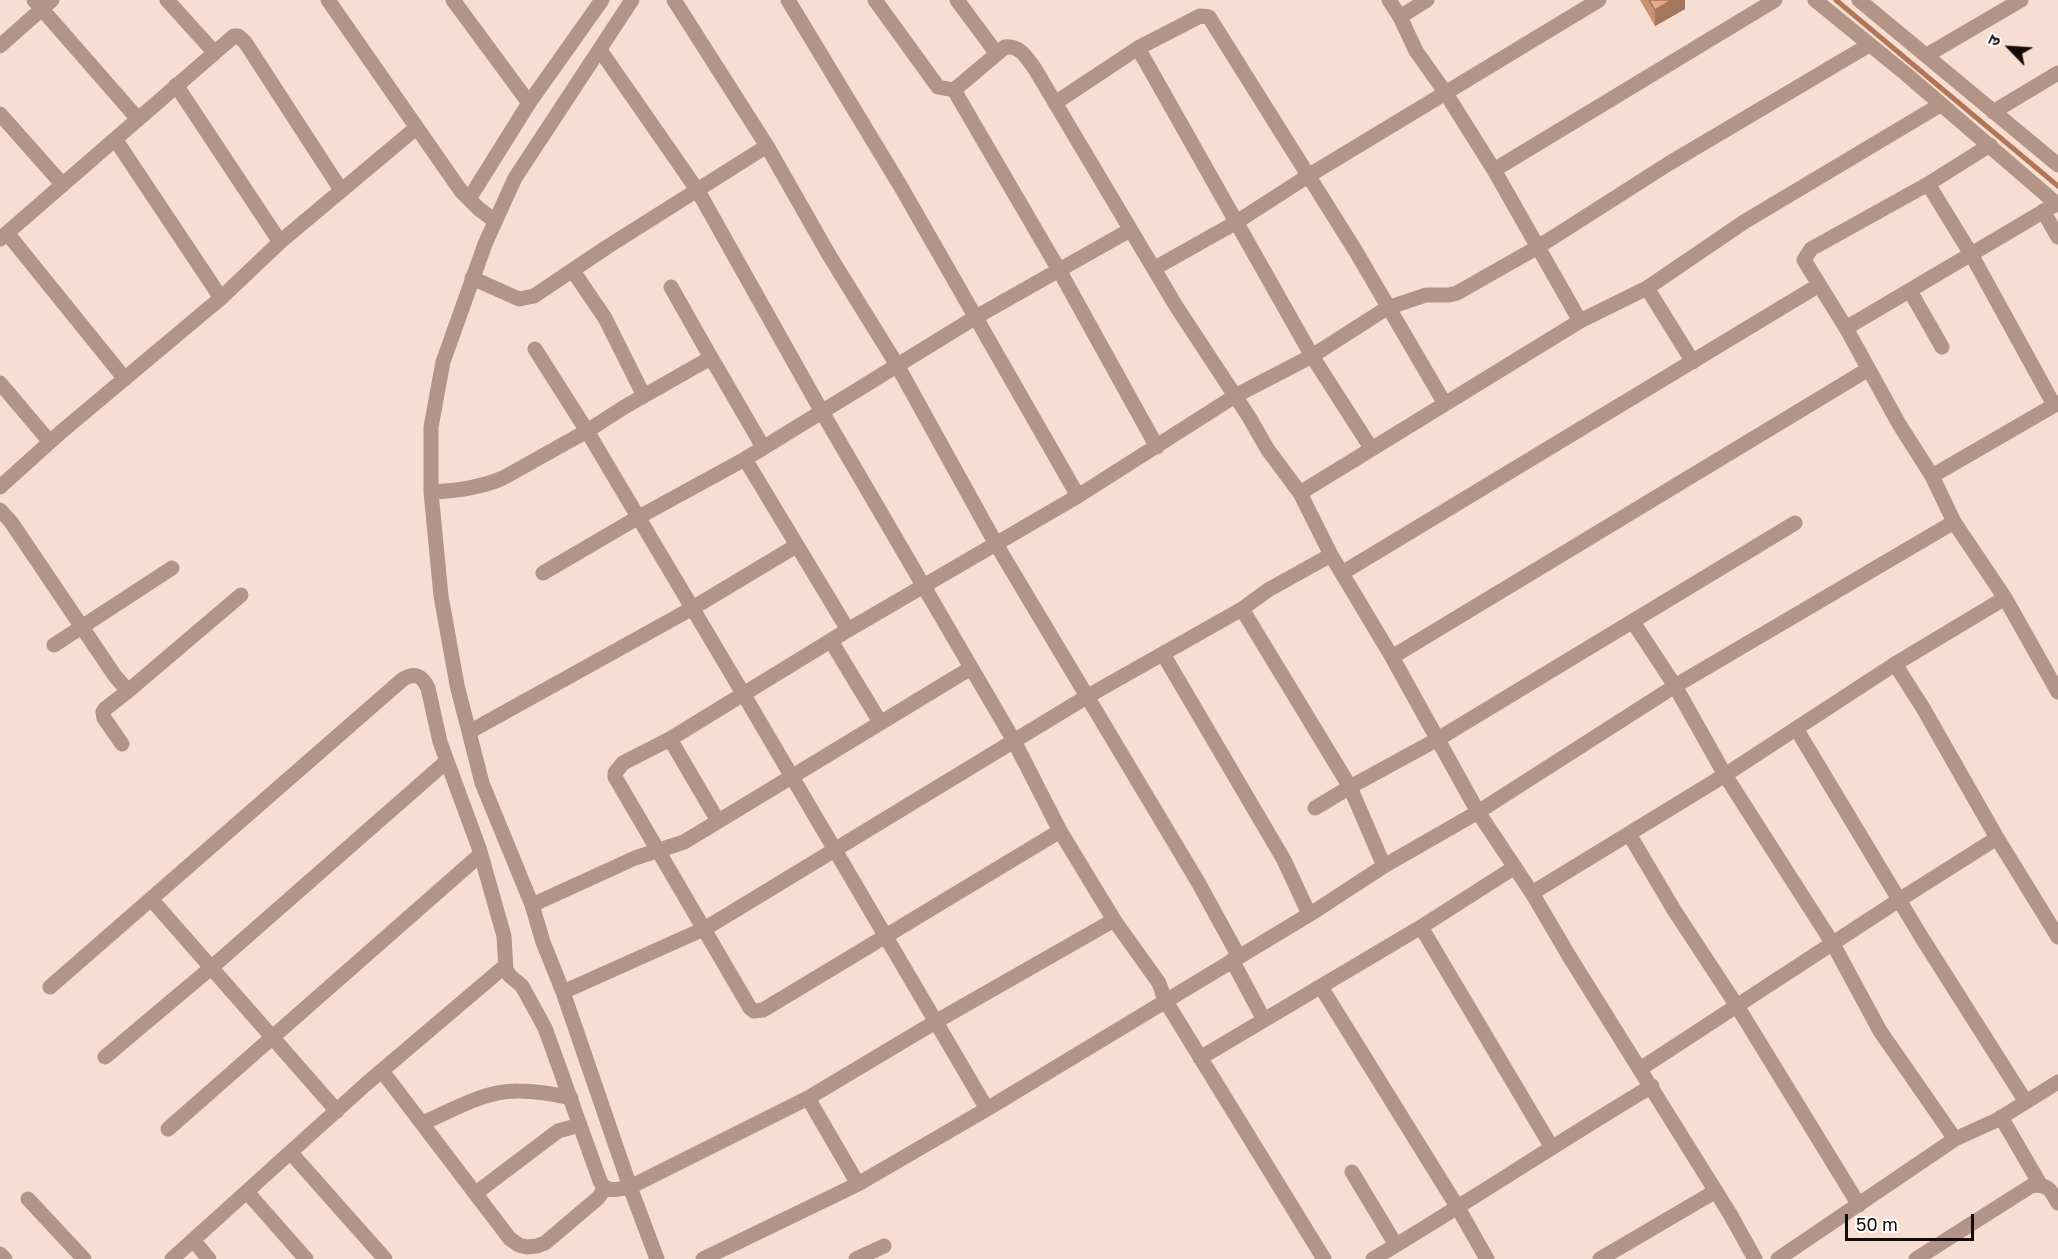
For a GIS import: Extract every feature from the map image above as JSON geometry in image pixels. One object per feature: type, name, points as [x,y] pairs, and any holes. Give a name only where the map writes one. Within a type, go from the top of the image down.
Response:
[{"type":"street","points":[[167,0],[214,52]]},
{"type":"street","points":[[328,0],[461,191],[483,211]]},
{"type":"street","points":[[453,0],[529,103]]},
{"type":"street","points":[[483,211],[515,178],[633,0]]},
{"type":"street","points":[[674,0],[767,146],[829,255],[897,365],[996,543],[1198,882],[1264,1020]]},
{"type":"street","points":[[788,0],[976,316],[1078,496]]},
{"type":"street","points":[[875,0],[938,87],[954,90],[1059,270],[1157,447]]},
{"type":"street","points":[[957,0],[997,54]]},
{"type":"street","points":[[1389,0],[1416,51],[1494,170],[1580,321]]},
{"type":"street","points":[[1400,17],[1427,0]]},
{"type":"street","points":[[1155,268],[1235,223],[1445,92],[1599,0]]},
{"type":"street","points":[[1494,170],[1775,0]]},
{"type":"street","points":[[1815,0],[1990,145],[2053,207],[2058,237]]},
{"type":"street","points":[[1859,0],[2058,165]]},
{"type":"street","points":[[1927,55],[2021,0]]},
{"type":"street","points":[[0,46],[43,3],[138,119]]},
{"type":"street","points":[[596,3],[529,103],[483,211],[472,278],[442,362],[431,427],[431,492],[441,596],[457,685],[482,783],[532,905],[543,942],[563,992],[657,1259]]},
{"type":"street","points":[[1055,102],[1138,48],[1200,16],[1209,17],[1355,250],[1445,404]]},
{"type":"street","points":[[125,379],[4,236],[176,85],[234,36],[242,38],[341,190]]},
{"type":"street","points":[[1060,831],[759,1011],[750,1008],[706,928],[615,777],[615,773],[623,763],[670,739],[848,630],[1078,496],[1235,396],[1312,356],[1387,308],[1426,296],[1454,294],[1538,248],[1668,164],[1869,45]]},
{"type":"street","points":[[954,90],[1009,46],[1022,52],[1055,102],[1176,306],[1268,450],[1300,493],[1331,555],[1392,657],[1478,812],[1532,893],[1569,956],[1652,1086],[1755,1259]]},
{"type":"street","points":[[1138,48],[1312,356],[1371,448]]},
{"type":"street","points":[[600,50],[698,191],[822,412],[1014,741],[1060,831],[1114,920],[1159,984],[1165,1000],[1324,1259]]},
{"type":"street","points":[[1993,112],[2058,73]]},
{"type":"street","points":[[176,85],[280,242]]},
{"type":"street","points":[[1300,493],[1580,321],[1647,288],[1744,222],[1940,105]]},
{"type":"street","points":[[0,114],[63,185]]},
{"type":"street","points":[[0,487],[221,298],[280,242],[416,128]]},
{"type":"street","points":[[115,139],[221,298]]},
{"type":"street","points":[[1990,145],[1928,184],[1811,249],[1804,260],[1846,328],[1899,424],[1932,476],[1954,522],[2005,598],[2058,692]]},
{"type":"street","points":[[472,278],[510,296],[527,298],[543,291],[767,146]]},
{"type":"street","points":[[1928,184],[1971,254],[2056,404],[1932,476]]},
{"type":"street","points":[[1846,328],[2053,207]]},
{"type":"street","points":[[543,573],[745,459],[976,316],[1130,230]]},
{"type":"street","points":[[573,271],[605,318],[644,396]]},
{"type":"street","points":[[1342,573],[1819,285]]},
{"type":"street","points":[[671,287],[763,447]]},
{"type":"street","points":[[1647,288],[1693,362]]},
{"type":"street","points":[[1910,291],[1942,347]]},
{"type":"street","points":[[535,349],[587,431],[987,1109]]},
{"type":"street","points":[[431,492],[467,489],[490,483],[587,431],[703,362],[710,360],[714,363]]},
{"type":"street","points":[[1392,657],[1868,370]]},
{"type":"street","points":[[0,383],[50,442]]},
{"type":"street","points":[[745,459],[848,630]]},
{"type":"street","points":[[0,510],[11,522],[115,676],[128,691]]},
{"type":"street","points":[[703,1259],[858,1184],[987,1109],[1309,915],[1384,866],[1478,812],[1675,686],[1954,522]]},
{"type":"street","points":[[1315,808],[1437,739],[1795,523]]},
{"type":"street","points":[[469,732],[691,609],[796,546]]},
{"type":"street","points":[[563,992],[706,928],[1088,696],[1242,609],[1268,590],[1331,555]]},
{"type":"street","points":[[54,645],[172,568]]},
{"type":"street","points":[[123,744],[104,718],[103,712],[241,595]]},
{"type":"street","points":[[1532,893],[1725,775],[1895,664],[2005,598]]},
{"type":"street","points":[[1242,609],[1350,787],[1384,866]]},
{"type":"street","points":[[1633,622],[1675,686],[1725,775],[1833,944],[1880,1032],[1955,1139]]},
{"type":"street","points":[[831,641],[880,722]]},
{"type":"street","points":[[1163,654],[1284,860],[1309,915]]},
{"type":"street","points":[[1895,664],[2058,937]]},
{"type":"street","points":[[532,905],[635,858],[684,842],[791,775],[971,668]]},
{"type":"street","points":[[50,987],[407,676],[419,676],[425,680],[440,742],[481,854],[504,936],[505,966],[508,974],[521,984],[545,1028],[600,1181],[605,1188],[614,1190],[630,1187],[808,1098],[1114,920]]},
{"type":"street","points":[[1797,729],[1899,900],[2026,1102]]},
{"type":"street","points":[[670,739],[718,821]]},
{"type":"street","points":[[105,1057],[212,968],[447,761]]},
{"type":"street","points":[[1629,834],[1859,1205]]},
{"type":"street","points":[[1640,1069],[1997,838]]},
{"type":"street","points":[[168,1129],[481,854]]},
{"type":"street","points":[[1200,1058],[1421,927],[1515,867]]},
{"type":"street","points":[[151,899],[337,1111]]},
{"type":"street","points":[[1421,927],[1551,1146]]},
{"type":"street","points":[[172,1259],[382,1071],[505,966]]},
{"type":"street","points":[[1321,987],[1458,1208],[1487,1259]]},
{"type":"street","points":[[382,1071],[510,1239],[519,1245],[537,1246],[545,1243],[598,1198],[605,1188]]},
{"type":"street","points":[[1778,1259],[1955,1139],[2001,1117],[2058,1082]]},
{"type":"street","points":[[1373,1259],[1458,1208],[1551,1146],[1652,1086]]},
{"type":"street","points":[[423,1123],[484,1096],[497,1093],[519,1091],[570,1098]]},
{"type":"street","points":[[808,1098],[858,1184]]},
{"type":"street","points":[[2001,1117],[2040,1184]]},
{"type":"street","points":[[476,1193],[558,1131],[580,1125]]},
{"type":"street","points":[[291,1153],[385,1259]]},
{"type":"street","points":[[1352,1172],[1396,1245]]},
{"type":"street","points":[[1916,1259],[2031,1186],[2040,1184],[2047,1186],[2058,1203]]},
{"type":"street","points":[[1600,1259],[1716,1191]]},
{"type":"street","points":[[247,1192],[306,1259]]},
{"type":"street","points":[[28,1199],[84,1259]]},
{"type":"street","points":[[193,1240],[209,1259]]},
{"type":"street","points":[[856,1259],[884,1246]]},
{"type":"street","points":[[0,1254],[4,1259]]},
{"type":"building","points":[[1649,0],[1672,0],[1655,10]]},
{"type":"waterway","points":[[1836,0],[2058,186]]}]
